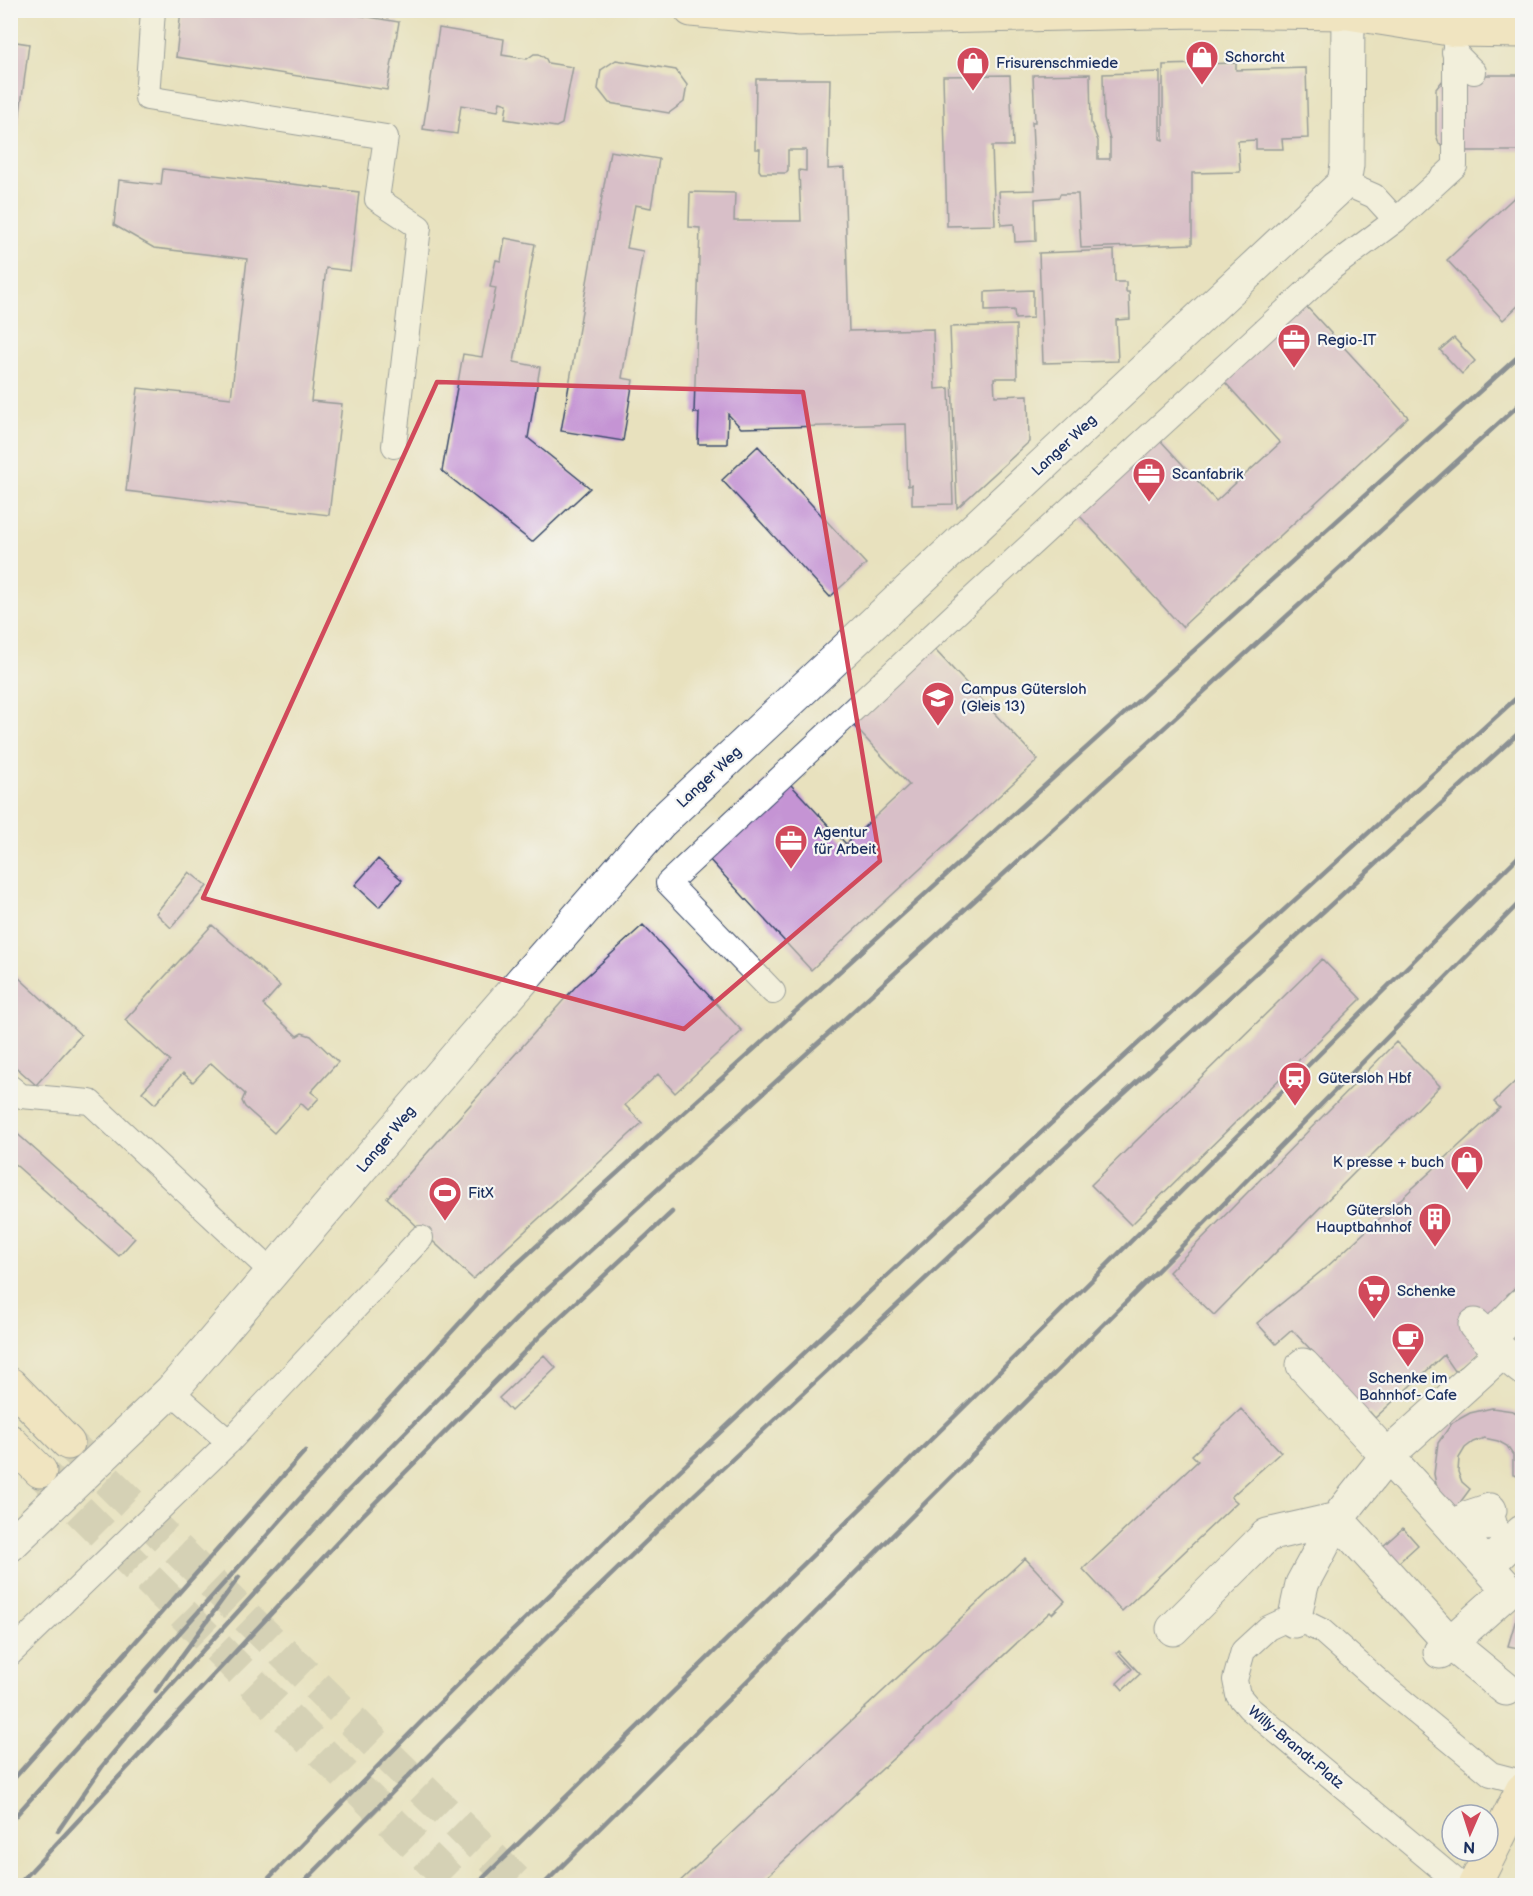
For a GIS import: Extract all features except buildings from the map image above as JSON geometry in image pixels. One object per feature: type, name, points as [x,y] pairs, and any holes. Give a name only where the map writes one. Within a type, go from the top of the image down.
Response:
[{"type":"main road","points":[[691,10],[800,20],[1095,12],[1358,12],[1454,41],[1522,31]]},
{"type":"main road","points":[[10,1384],[69,1443]]},
{"type":"main road","points":[[10,1441],[40,1471]]},
{"type":"main road","points":[[1474,1886],[1522,1790]]},
{"type":"street","points":[[1344,183],[1358,12]]},
{"type":"street","name":"Langer Weg","points":[[10,1545],[171,1391],[466,1045],[660,823],[1344,183]]},
{"type":"street","points":[[1294,1621],[1302,1584],[1337,1519],[1388,1456],[1497,1346],[1522,1305]]},
{"type":"street","points":[[1303,1365],[1509,1590],[1445,1648]]},
{"type":"street","points":[[1454,1530],[1490,1516]]},
{"type":"street","points":[[1173,1629],[1267,1535],[1337,1519]]},
{"type":"street","points":[[1337,1519],[1445,1648],[1506,1689]]},
{"type":"street","points":[[1487,1566],[1522,1532]]},
{"type":"lane","points":[[153,10],[147,98],[386,137],[377,199],[419,227],[394,446]]},
{"type":"lane","points":[[1454,41],[1474,72]]},
{"type":"lane","points":[[773,992],[668,883],[962,608],[1333,267],[1396,220],[1455,166],[1454,41]]},
{"type":"lane","points":[[1344,183],[1374,196],[1396,220]]},
{"type":"lane","points":[[10,1087],[21,1096],[90,1102],[272,1272]]},
{"type":"lane","points":[[10,1654],[229,1442],[421,1238]]},
{"type":"lane","points":[[171,1391],[229,1442]]},
{"type":"lane","points":[[1294,1621],[1308,1624],[1322,1631],[1383,1685],[1491,1774],[1522,1782]]},
{"type":"lane","name":"Willy-Brandt-Platz","points":[[1294,1621],[1281,1622],[1269,1628],[1243,1651],[1235,1680],[1238,1695],[1249,1708],[1462,1886]]},
{"type":"highlighted area","points":[[437,382],[803,392],[880,861],[684,1029],[203,898]]},
{"type":"tunnel","points":[[72,1446],[521,1886]]},
{"type":"tunnel","points":[[44,1475],[456,1886]]},
{"type":"railway","points":[[10,1822],[497,1282],[1522,353]]},
{"type":"railway","points":[[99,1770],[154,1704],[345,1494],[525,1310],[1522,402]]},
{"type":"railway","points":[[261,1886],[470,1673],[752,1402],[1522,693]]},
{"type":"railway","points":[[300,1886],[517,1666],[694,1495],[1093,1122],[1522,730]]},
{"type":"railway","points":[[475,1886],[955,1416],[1522,853]]},
{"type":"railway","points":[[542,1886],[1191,1237],[1522,900]]},
{"type":"railway","points":[[17,1886],[362,1516],[542,1334],[672,1212]]},
{"type":"railway","points":[[10,1783],[305,1451]]},
{"type":"railway","points":[[156,1691],[239,1577]]},
{"type":"railway","points":[[58,1831],[104,1764]]},
{"type":"place","name":"Schorcht","points":[[1202,86]]},
{"type":"place","name":"Frisurenschmiede","points":[[973,92]]},
{"type":"place","name":"Regio-IT","points":[[1294,369]]},
{"type":"place","name":"Scanfabrik","points":[[1149,503]]},
{"type":"place","name":"Campus Gütersloh (Gleis 13)","points":[[938,727]]},
{"type":"place","name":"Agentur für Arbeit","points":[[791,870]]},
{"type":"place","name":"Gütersloh Hbf","points":[[1295,1107]]},
{"type":"place","name":"K presse + buch","points":[[1467,1191]]},
{"type":"place","name":"FitX","points":[[445,1222]]},
{"type":"place","name":"Gütersloh Hauptbahnhof","points":[[1435,1248]]},
{"type":"place","name":"Schenke","points":[[1374,1320]]},
{"type":"place","name":"Schenke im Bahnhof- Cafe","points":[[1408,1368]]}]
